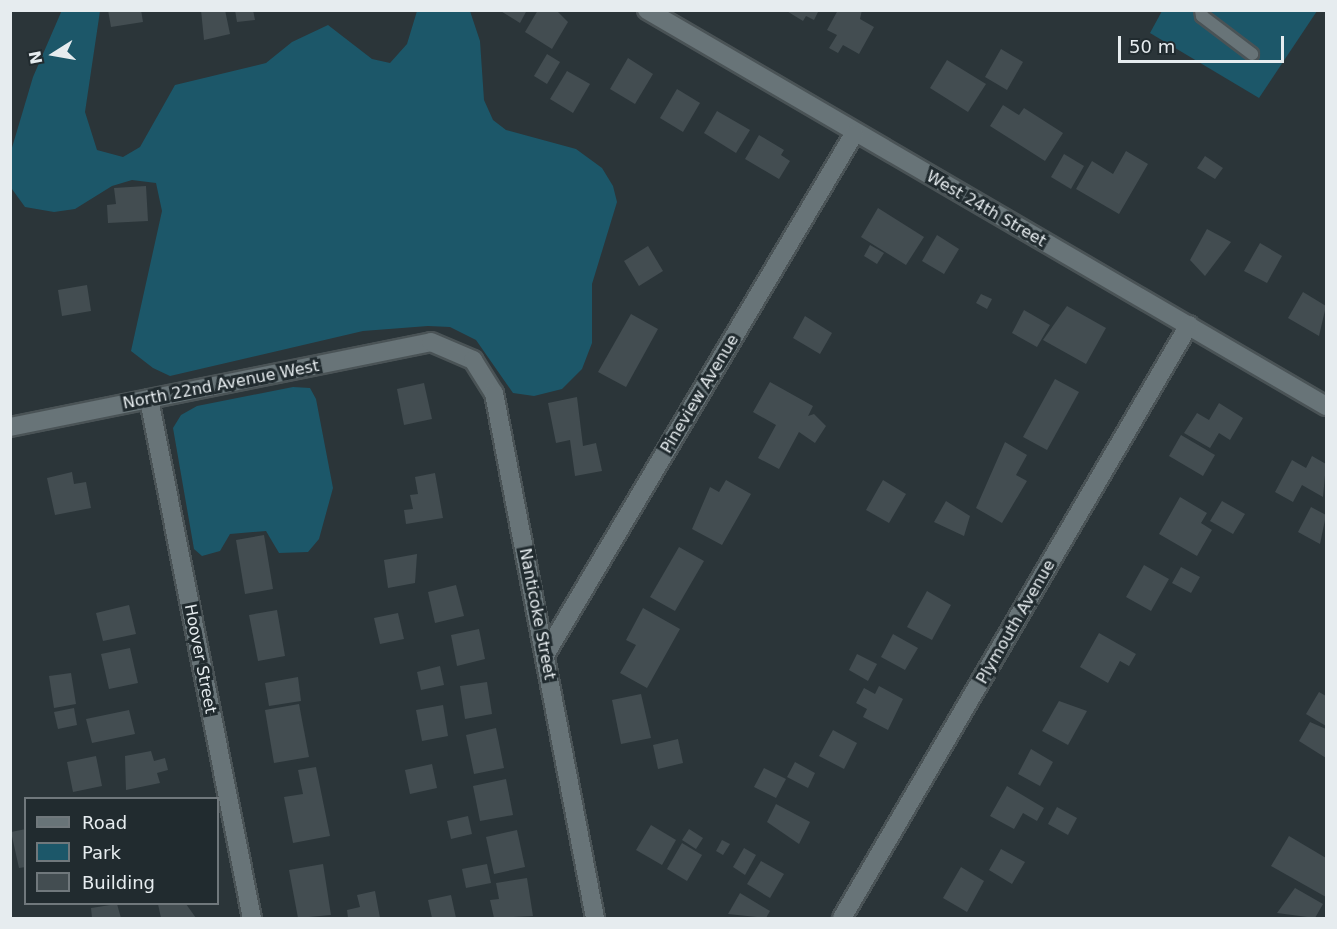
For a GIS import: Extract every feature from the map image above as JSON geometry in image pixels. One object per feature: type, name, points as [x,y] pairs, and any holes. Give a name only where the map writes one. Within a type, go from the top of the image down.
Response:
[{"type":"street","name":"West 24th Street","points":[[647,10],[854,134],[1326,406]]},
{"type":"street","name":"Pineview Avenue","points":[[545,655],[854,134]]},
{"type":"street","name":"Plymouth Avenue","points":[[842,918],[1189,325]]},
{"type":"street","name":"Nanticoke Street","points":[[431,342],[473,360],[494,393],[595,918]]},
{"type":"street","name":"North 22nd Avenue West","points":[[10,427],[431,342]]},
{"type":"street","name":"Hoover Street","points":[[149,399],[252,918]]},
{"type":"lane","points":[[1201,10],[1252,54]]},
{"type":"green space","points":[[62,10],[100,11],[85,112],[97,150],[123,157],[140,147],[175,85],[266,63],[292,42],[328,25],[372,59],[390,63],[407,44],[417,11],[470,11],[480,41],[484,100],[493,120],[506,130],[576,149],[602,168],[613,186],[617,202],[592,284],[592,343],[582,369],[562,389],[534,396],[513,393],[476,340],[450,327],[428,326],[363,331],[170,376],[153,368],[131,351],[162,211],[156,183],[132,180],[112,186],[75,209],[54,212],[25,207],[12,189],[11,151],[33,77]]},
{"type":"green space","points":[[1162,11],[1317,11],[1259,98],[1150,33]]},
{"type":"green space","points":[[293,387],[310,388],[316,399],[333,488],[319,539],[308,552],[279,553],[266,531],[230,534],[220,551],[202,556],[194,549],[173,428],[181,415],[197,406]]},
{"type":"building","points":[[108,10],[141,10],[143,22],[111,27]]},
{"type":"building","points":[[201,10],[225,10],[230,34],[204,40]]},
{"type":"building","points":[[235,10],[253,10],[255,20],[237,22]]},
{"type":"building","points":[[499,10],[527,10],[520,23]]},
{"type":"building","points":[[538,10],[556,10],[568,22],[552,49],[525,32]]},
{"type":"building","points":[[785,10],[819,10],[814,20],[806,16],[803,21]]},
{"type":"building","points":[[838,10],[862,10],[860,19],[874,27],[859,54],[843,45],[838,53],[829,48],[837,35],[827,30]]},
{"type":"building","points":[[1001,49],[1023,62],[1007,90],[985,77]]},
{"type":"building","points":[[547,54],[560,62],[547,84],[534,76]]},
{"type":"building","points":[[628,58],[653,74],[635,104],[610,89]]},
{"type":"building","points":[[947,60],[986,84],[968,112],[930,88]]},
{"type":"building","points":[[567,71],[590,84],[573,113],[550,99]]},
{"type":"building","points":[[677,89],[700,103],[683,132],[660,118]]},
{"type":"building","points":[[1003,105],[1019,115],[1024,108],[1063,133],[1045,161],[990,126]]},
{"type":"building","points":[[717,111],[750,130],[736,153],[704,133]]},
{"type":"building","points":[[759,135],[784,150],[781,155],[790,161],[779,179],[745,159]]},
{"type":"building","points":[[1126,151],[1148,164],[1119,214],[1076,189],[1092,161],[1113,174]]},
{"type":"building","points":[[1064,154],[1084,166],[1071,189],[1051,177]]},
{"type":"building","points":[[1205,156],[1223,168],[1215,179],[1197,168]]},
{"type":"building","points":[[146,186],[148,221],[108,223],[107,205],[116,204],[114,188]]},
{"type":"building","points":[[878,208],[924,237],[906,265],[861,237]]},
{"type":"building","points":[[1207,229],[1231,242],[1205,276],[1190,260]]},
{"type":"building","points":[[937,235],[959,249],[944,274],[922,261]]},
{"type":"building","points":[[1260,243],[1282,256],[1267,283],[1244,271]]},
{"type":"building","points":[[870,245],[884,253],[877,264],[864,256]]},
{"type":"building","points":[[648,246],[663,271],[639,286],[624,261]]},
{"type":"building","points":[[87,285],[91,311],[62,316],[58,290]]},
{"type":"building","points":[[1303,292],[1326,306],[1319,336],[1288,318]]},
{"type":"building","points":[[981,294],[992,299],[987,309],[976,303]]},
{"type":"building","points":[[1067,306],[1106,328],[1086,364],[1043,340]]},
{"type":"building","points":[[1024,310],[1050,325],[1037,347],[1012,333]]},
{"type":"building","points":[[631,314],[658,329],[626,387],[598,372]]},
{"type":"building","points":[[805,316],[832,333],[820,354],[793,338]]},
{"type":"building","points":[[1055,379],[1079,392],[1047,450],[1023,437]]},
{"type":"building","points":[[770,382],[813,406],[808,416],[814,414],[826,426],[815,443],[799,432],[779,469],[758,458],[776,425],[753,412]]},
{"type":"building","points":[[424,383],[432,419],[404,425],[397,389]]},
{"type":"building","points":[[577,397],[583,446],[596,443],[602,471],[575,476],[570,440],[556,443],[548,403]]},
{"type":"building","points":[[1219,403],[1243,418],[1230,440],[1219,433],[1210,448],[1184,433],[1197,413],[1209,420]]},
{"type":"building","points":[[1181,435],[1215,455],[1203,476],[1169,456]]},
{"type":"building","points":[[1005,442],[1027,455],[1016,475],[1027,481],[1002,523],[976,508]]},
{"type":"building","points":[[1312,456],[1326,464],[1323,497],[1302,485],[1293,502],[1275,492],[1292,460],[1306,468]]},
{"type":"building","points":[[72,472],[74,484],[86,482],[91,508],[55,515],[47,478]]},
{"type":"building","points":[[435,473],[443,518],[406,524],[404,510],[413,509],[410,495],[418,494],[415,477]]},
{"type":"building","points":[[726,480],[751,494],[722,545],[692,529],[710,487],[719,492]]},
{"type":"building","points":[[883,480],[906,494],[889,523],[866,510]]},
{"type":"building","points":[[1180,497],[1207,513],[1201,523],[1212,530],[1197,556],[1159,534]]},
{"type":"building","points":[[946,501],[970,516],[964,536],[934,522]]},
{"type":"building","points":[[1222,501],[1245,514],[1233,534],[1210,521]]},
{"type":"building","points":[[1311,507],[1326,515],[1320,544],[1298,532]]},
{"type":"building","points":[[264,535],[273,589],[245,594],[236,540]]},
{"type":"building","points":[[679,547],[704,561],[675,611],[650,597]]},
{"type":"building","points":[[417,554],[415,583],[388,588],[384,560]]},
{"type":"building","points":[[1144,565],[1169,579],[1151,611],[1126,597]]},
{"type":"building","points":[[1181,567],[1200,577],[1191,593],[1172,583]]},
{"type":"building","points":[[456,585],[464,616],[435,623],[428,592]]},
{"type":"building","points":[[927,591],[951,605],[932,640],[907,627]]},
{"type":"building","points":[[129,605],[136,634],[103,641],[96,613]]},
{"type":"building","points":[[643,608],[680,629],[647,688],[620,673],[636,645],[626,640]]},
{"type":"building","points":[[277,610],[285,656],[258,661],[249,615]]},
{"type":"building","points":[[398,613],[404,639],[380,644],[374,618]]},
{"type":"building","points":[[479,629],[485,659],[457,666],[451,635]]},
{"type":"building","points":[[1099,633],[1136,654],[1129,666],[1120,661],[1108,683],[1080,667]]},
{"type":"building","points":[[893,634],[918,648],[905,670],[881,657]]},
{"type":"building","points":[[130,648],[138,683],[109,689],[101,654]]},
{"type":"building","points":[[857,654],[877,664],[868,681],[849,670]]},
{"type":"building","points":[[440,666],[444,685],[421,690],[417,672]]},
{"type":"building","points":[[71,673],[76,704],[54,708],[49,676]]},
{"type":"building","points":[[298,677],[301,701],[269,706],[265,683]]},
{"type":"building","points":[[487,682],[492,714],[465,719],[460,686]]},
{"type":"building","points":[[879,686],[903,699],[888,730],[863,717],[867,709],[856,703],[864,688],[875,694]]},
{"type":"building","points":[[1319,692],[1326,696],[1326,726],[1306,714]]},
{"type":"building","points":[[641,694],[651,738],[621,744],[612,700]]},
{"type":"building","points":[[1059,701],[1087,711],[1068,745],[1042,731]]},
{"type":"building","points":[[299,704],[309,757],[274,763],[265,710]]},
{"type":"building","points":[[443,705],[448,736],[422,741],[416,710]]},
{"type":"building","points":[[74,708],[77,725],[58,729],[54,712]]},
{"type":"building","points":[[129,710],[135,734],[92,743],[86,719]]},
{"type":"building","points":[[1310,722],[1326,729],[1326,758],[1299,741]]},
{"type":"building","points":[[496,728],[504,768],[474,774],[466,735]]},
{"type":"building","points":[[833,730],[857,743],[844,769],[819,756]]},
{"type":"building","points":[[678,739],[683,763],[658,769],[653,745]]},
{"type":"building","points":[[1031,749],[1053,762],[1040,786],[1018,774]]},
{"type":"building","points":[[151,751],[154,761],[165,758],[168,770],[157,773],[160,783],[126,790],[125,756]]},
{"type":"building","points":[[96,756],[102,786],[73,792],[67,762]]},
{"type":"building","points":[[795,762],[815,773],[808,788],[787,777]]},
{"type":"building","points":[[432,764],[437,788],[410,794],[405,770]]},
{"type":"building","points":[[316,767],[330,836],[293,843],[284,797],[303,794],[298,770]]},
{"type":"building","points":[[764,768],[786,779],[776,798],[754,787]]},
{"type":"building","points":[[506,779],[513,815],[480,821],[473,786]]},
{"type":"building","points":[[1007,786],[1044,808],[1037,821],[1023,813],[1014,829],[990,816]]},
{"type":"building","points":[[776,804],[810,822],[799,844],[767,822]]},
{"type":"building","points":[[1057,807],[1077,818],[1068,835],[1048,824]]},
{"type":"building","points":[[468,816],[472,834],[451,839],[447,821]]},
{"type":"building","points":[[651,825],[676,840],[662,865],[636,850]]},
{"type":"building","points":[[24,829],[24,867],[19,868],[11,832]]},
{"type":"building","points":[[689,829],[703,838],[696,849],[682,840]]},
{"type":"building","points":[[517,830],[525,867],[494,874],[486,837]]},
{"type":"building","points":[[1289,836],[1326,858],[1326,897],[1271,866]]},
{"type":"building","points":[[722,840],[730,844],[723,855],[716,851]]},
{"type":"building","points":[[682,843],[702,855],[687,881],[667,869]]},
{"type":"building","points":[[744,848],[756,855],[745,875],[733,867]]},
{"type":"building","points":[[1001,849],[1025,862],[1012,884],[989,870]]},
{"type":"building","points":[[761,861],[784,874],[770,898],[747,884]]},
{"type":"building","points":[[323,864],[331,915],[298,918],[289,870]]},
{"type":"building","points":[[487,864],[491,883],[466,888],[462,869]]},
{"type":"building","points":[[961,867],[984,881],[967,912],[943,898]]},
{"type":"building","points":[[527,878],[533,916],[494,918],[490,900],[499,899],[496,883]]},
{"type":"building","points":[[1295,888],[1323,904],[1315,918],[1277,913]]},
{"type":"building","points":[[375,891],[380,918],[348,918],[347,910],[360,907],[357,895]]},
{"type":"building","points":[[740,893],[770,911],[766,918],[728,914]]},
{"type":"building","points":[[451,895],[456,918],[432,918],[428,900]]},
{"type":"building","points":[[117,905],[121,918],[92,918],[91,908]]},
{"type":"building","points":[[158,905],[187,905],[196,918],[161,918]]}]
